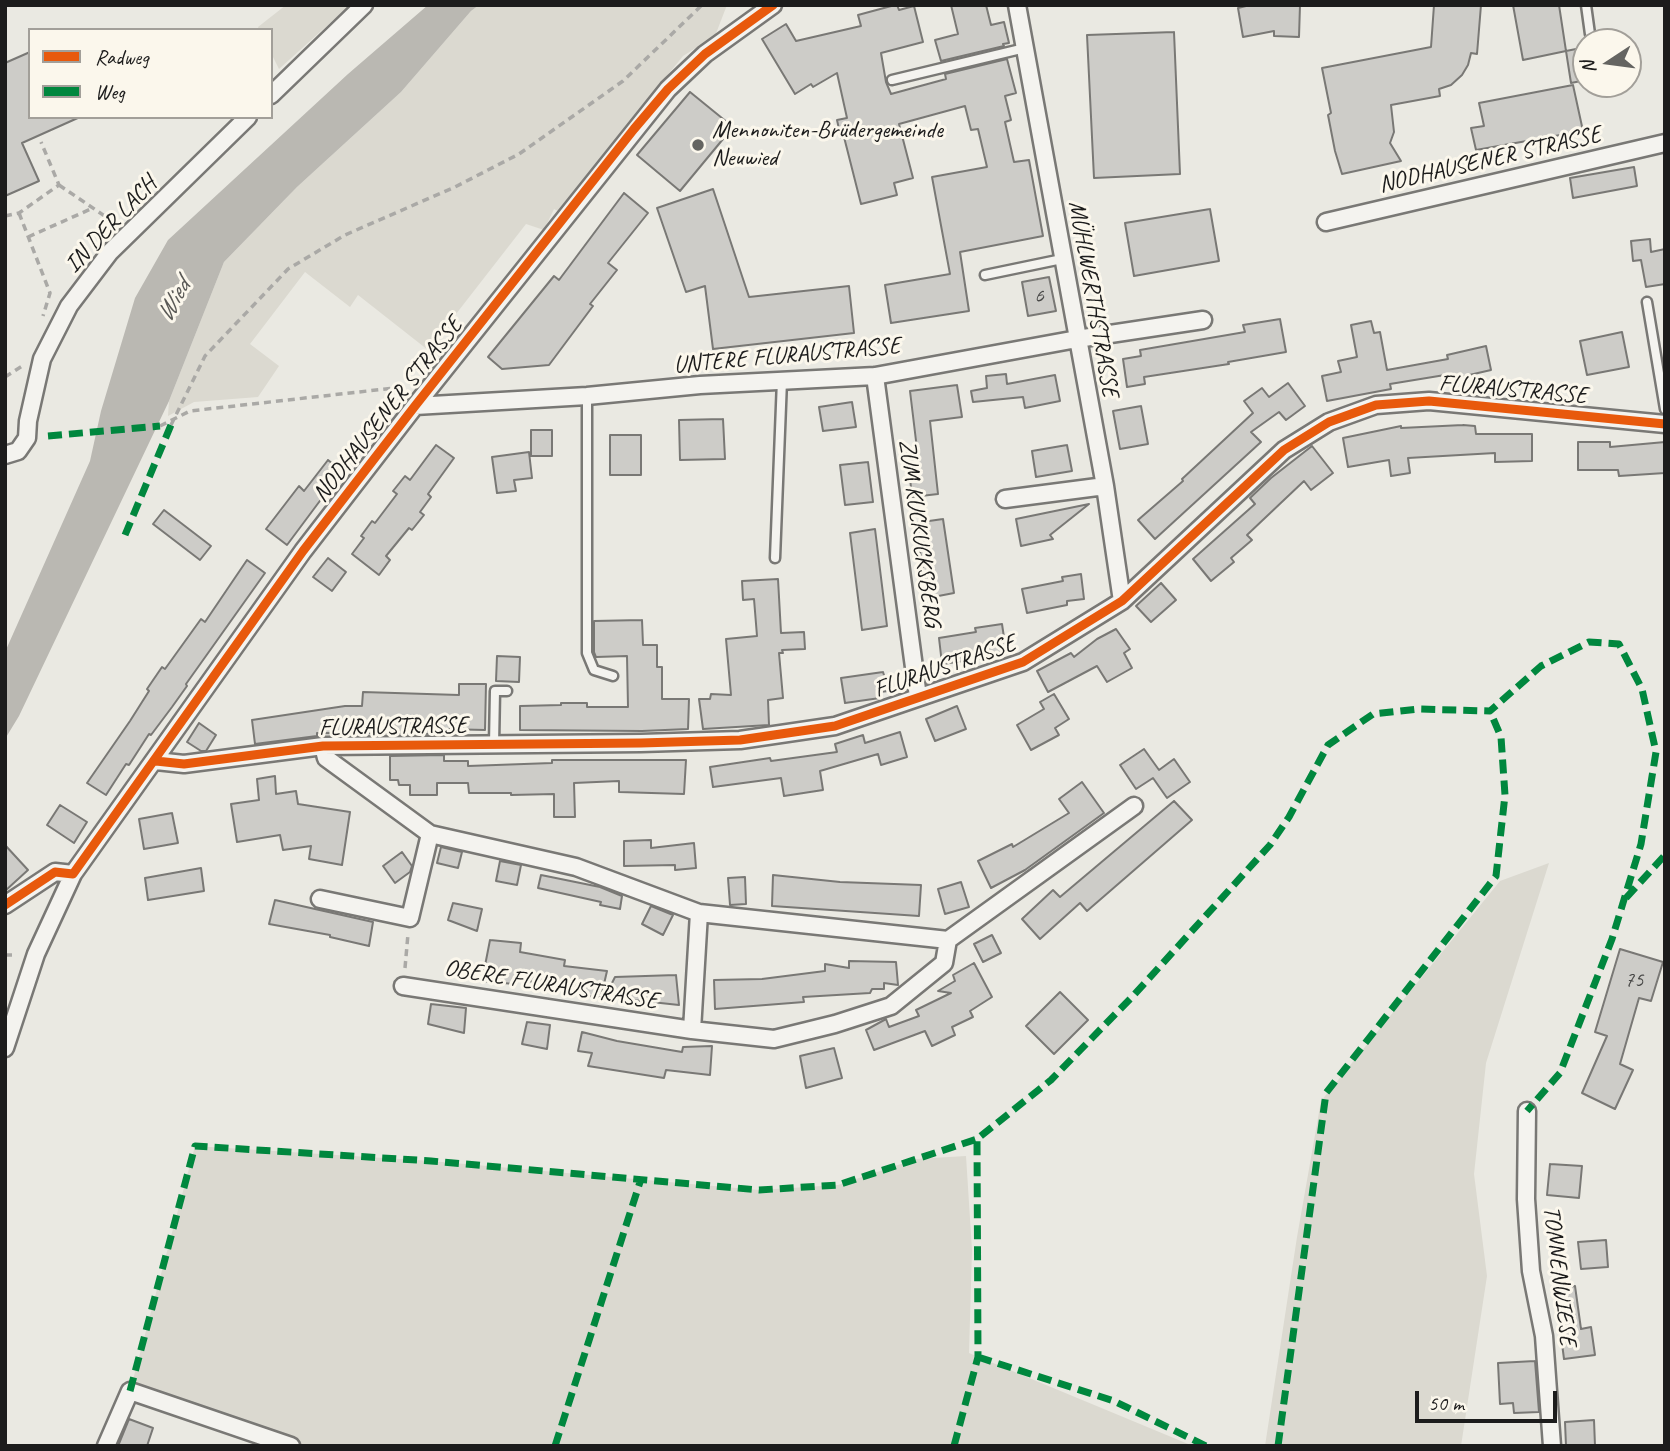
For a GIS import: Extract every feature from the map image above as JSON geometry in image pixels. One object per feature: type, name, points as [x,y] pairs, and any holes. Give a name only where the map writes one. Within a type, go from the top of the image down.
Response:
[{"type":"street","points":[[273,93],[364,5]]},
{"type":"street","name":"NODHAUSENER STRASSE","points":[[5,1048],[36,954],[73,874],[303,551],[668,89],[705,54],[773,5]]},
{"type":"street","name":"MÜHLWERTHSTRASSE","points":[[1017,5],[1105,486],[1122,601]]},
{"type":"street","name":"IN DER LACH","points":[[5,455],[18,451],[27,438],[42,359],[69,306],[110,252],[246,119]]},
{"type":"street","name":"NODHAUSENER STRASSE","points":[[1326,222],[1665,143]]},
{"type":"street","name":"UNTERE FLURAUSTRASSE","points":[[415,406],[587,396],[700,385],[875,376],[1203,320]]},
{"type":"street","name":"ZUM KUCKUCKSBERG","points":[[875,376],[918,697]]},
{"type":"street","name":"FLURAUSTRASSE","points":[[156,761],[184,764],[323,746],[740,740],[835,726],[1023,662],[1122,601],[1284,450],[1329,422],[1376,405],[1429,401],[1665,424]]},
{"type":"street","points":[[1004,499],[1105,486]]},
{"type":"street","points":[[323,746],[326,758],[430,834],[576,866],[699,913],[948,940],[1133,806]]},
{"type":"street","points":[[320,899],[410,918],[430,834]]},
{"type":"street","points":[[5,905],[55,872],[73,874]]},
{"type":"street","name":"OBERE FLURAUSTRASSE","points":[[692,1030],[699,913]]},
{"type":"street","name":"OBERE FLURAUSTRASSE","points":[[403,986],[692,1030],[774,1039],[835,1024],[891,1006],[944,963],[948,940]]},
{"type":"street","name":"TONNENWIESE","points":[[1527,1111],[1526,1199],[1531,1272],[1544,1336],[1552,1446]]},
{"type":"street","points":[[106,1446],[130,1391],[291,1446]]},
{"type":"lane","points":[[1586,5],[1589,28]]},
{"type":"lane","points":[[892,80],[1025,48]]},
{"type":"lane","points":[[985,275],[1062,259]]},
{"type":"lane","points":[[1647,302],[1665,409]]},
{"type":"lane","points":[[775,558],[782,380]]},
{"type":"lane","points":[[587,396],[587,653],[594,670],[613,676]]},
{"type":"lane","points":[[494,744],[495,691],[508,691]]},
{"type":"path","points":[[171,425],[205,356],[288,269],[345,235],[455,187],[519,154],[623,81],[702,5]]},
{"type":"path","points":[[41,142],[59,185],[109,221],[133,230]]},
{"type":"path","points":[[5,216],[19,213],[59,185]]},
{"type":"path","points":[[28,237],[93,208]]},
{"type":"path","points":[[19,213],[50,293],[43,316]]},
{"type":"path","points":[[5,377],[27,362]]},
{"type":"path","points":[[160,426],[190,411],[394,388],[415,406]]},
{"type":"path","points":[[403,986],[410,918]]},
{"type":"shaded area","points":[[286,5],[350,5],[279,69],[273,57],[273,28],[258,27]]},
{"type":"shaded area","points":[[479,5],[727,5],[715,36],[683,56],[558,211],[554,209],[544,230],[526,224],[428,350],[358,295],[350,307],[305,272],[250,344],[279,366],[258,397],[194,402],[168,416],[169,401],[224,262],[297,187],[401,92]]},
{"type":"shaded area","points":[[1549,863],[1486,1063],[1474,1174],[1487,1276],[1461,1446],[1265,1446],[1321,1101],[1500,881]]},
{"type":"shaded area","points":[[195,1146],[431,1161],[759,1190],[838,1185],[916,1159],[966,1156],[972,1250],[969,1353],[1193,1446],[291,1446],[130,1391]]},
{"type":"water","name":"Wied","points":[[428,5],[479,5],[401,92],[297,187],[224,262],[169,401],[19,716],[5,739],[5,652],[90,461],[101,411],[135,298],[168,240],[348,74]]},
{"type":"building","points":[[897,5],[899,10],[914,6],[923,42],[881,53],[891,94],[946,79],[945,74],[1007,59],[1016,93],[1005,96],[1011,120],[1005,122],[1014,162],[1029,160],[1043,236],[960,252],[969,311],[891,323],[885,285],[950,274],[932,177],[987,167],[978,129],[971,130],[965,106],[899,124],[913,178],[894,183],[897,195],[861,204],[837,120],[847,118],[837,73],[795,94],[762,39],[786,24],[796,41],[861,26],[858,15]]},
{"type":"building","points":[[951,5],[986,5],[991,25],[1004,22],[1009,43],[941,61],[935,40],[958,34]]},
{"type":"building","points":[[1250,5],[1300,5],[1299,37],[1274,36],[1274,31],[1243,37],[1238,8]]},
{"type":"building","points":[[1434,5],[1481,5],[1477,54],[1471,53],[1462,75],[1451,85],[1439,89],[1440,96],[1391,105],[1394,132],[1390,143],[1401,161],[1342,174],[1328,115],[1331,113],[1322,68],[1431,47]]},
{"type":"building","points":[[1513,5],[1559,5],[1566,51],[1523,60]]},
{"type":"building","points":[[1174,32],[1180,174],[1094,178],[1087,35]]},
{"type":"building","points":[[1572,50],[1571,83],[1566,51]]},
{"type":"building","points":[[28,53],[28,119],[76,119],[22,143],[39,181],[5,196],[5,63]]},
{"type":"building","points":[[1572,85],[1572,98],[1576,98],[1583,131],[1476,150],[1471,128],[1484,126],[1479,103]]},
{"type":"building","points":[[690,92],[733,127],[680,191],[637,155]]},
{"type":"building","points":[[1634,167],[1637,186],[1573,198],[1570,178]]},
{"type":"building","points":[[713,189],[749,297],[849,286],[854,333],[713,349],[705,286],[686,292],[657,208]]},
{"type":"building","points":[[624,193],[648,213],[608,263],[617,270],[590,304],[593,306],[549,365],[502,369],[488,357],[554,276],[559,280]]},
{"type":"building","points":[[1210,209],[1219,261],[1134,276],[1125,223]]},
{"type":"building","points":[[1650,239],[1651,252],[1665,249],[1665,284],[1646,287],[1641,260],[1633,261],[1631,241]]},
{"type":"building","points":[[1049,277],[1056,311],[1028,316],[1022,282]]},
{"type":"building","points":[[1280,319],[1286,352],[1144,377],[1145,384],[1127,387],[1123,359],[1141,356],[1140,350],[1245,332],[1243,325]]},
{"type":"building","points":[[1371,321],[1374,333],[1380,332],[1387,370],[1448,359],[1447,355],[1486,346],[1491,370],[1452,379],[1451,374],[1390,384],[1391,389],[1327,401],[1322,376],[1341,372],[1338,361],[1357,357],[1351,325]]},
{"type":"building","points":[[1622,332],[1629,367],[1587,375],[1580,341]]},
{"type":"building","points":[[1006,374],[1007,384],[1055,375],[1060,401],[1025,408],[1023,397],[973,402],[971,391],[987,388],[986,376]]},
{"type":"building","points":[[1288,383],[1305,406],[1286,420],[1279,412],[1251,432],[1261,442],[1155,539],[1138,520],[1183,481],[1182,479],[1253,413],[1244,401],[1262,388],[1269,397]]},
{"type":"building","points":[[957,385],[962,417],[930,421],[938,494],[912,497],[907,450],[917,449],[910,391]]},
{"type":"building","points":[[852,402],[856,427],[823,431],[819,407]]},
{"type":"building","points":[[1141,406],[1148,444],[1120,449],[1113,411]]},
{"type":"building","points":[[723,419],[725,459],[680,460],[679,420]]},
{"type":"building","points":[[1401,426],[1475,426],[1476,434],[1532,434],[1532,461],[1495,462],[1495,453],[1408,458],[1410,473],[1391,476],[1389,460],[1348,467],[1343,438]]},
{"type":"building","points":[[531,430],[552,430],[552,456],[531,456]]},
{"type":"building","points":[[610,435],[641,435],[641,475],[610,475]]},
{"type":"building","points":[[1578,442],[1610,442],[1610,447],[1665,442],[1665,473],[1619,476],[1618,470],[1578,470]]},
{"type":"building","points":[[436,445],[454,458],[428,494],[431,497],[420,512],[424,515],[412,530],[409,528],[386,556],[390,560],[379,575],[352,554],[372,521],[375,523],[397,494],[393,491],[405,476],[410,480]]},
{"type":"building","points":[[1067,445],[1072,471],[1036,477],[1032,451]]},
{"type":"building","points":[[1312,446],[1333,473],[1311,490],[1304,481],[1247,535],[1252,540],[1231,558],[1234,562],[1211,581],[1193,559],[1255,504],[1250,498],[1271,478]]},
{"type":"building","points":[[529,452],[532,478],[514,480],[516,491],[497,493],[492,457]]},
{"type":"building","points":[[328,460],[344,473],[287,545],[266,529],[299,486],[304,491]]},
{"type":"building","points":[[868,462],[873,502],[845,505],[840,465]]},
{"type":"building","points":[[1089,504],[1050,535],[1053,539],[1021,546],[1016,519]]},
{"type":"building","points":[[164,510],[211,546],[200,560],[153,524]]},
{"type":"building","points":[[943,519],[954,593],[928,598],[915,523]]},
{"type":"building","points":[[875,529],[887,626],[862,630],[850,533]]},
{"type":"building","points":[[328,558],[346,572],[332,591],[313,577]]},
{"type":"building","points":[[247,560],[265,573],[172,707],[151,735],[149,734],[129,765],[126,764],[106,795],[87,783],[130,721],[162,667],[165,669],[201,619],[205,622]]},
{"type":"building","points":[[1081,574],[1084,599],[1067,601],[1067,605],[1027,613],[1022,589],[1063,581],[1062,577]]},
{"type":"building","points":[[778,579],[781,633],[804,632],[805,649],[782,650],[783,653],[779,653],[783,698],[768,700],[769,725],[703,729],[699,699],[710,699],[711,694],[731,695],[726,639],[757,636],[754,599],[743,600],[742,581]]},
{"type":"building","points":[[1161,583],[1176,600],[1151,622],[1136,606]]},
{"type":"building","points":[[642,620],[643,645],[657,645],[657,667],[662,667],[662,699],[689,699],[688,729],[520,730],[520,706],[587,703],[587,707],[628,707],[627,656],[596,657],[594,621]]},
{"type":"building","points":[[1002,624],[1006,651],[979,655],[979,659],[942,664],[939,638],[976,632],[975,628]]},
{"type":"building","points":[[1116,629],[1130,649],[1124,653],[1132,668],[1107,682],[1097,666],[1048,692],[1037,671],[1071,653],[1074,657],[1097,639]]},
{"type":"building","points":[[497,656],[520,657],[519,682],[496,681]]},
{"type":"building","points":[[883,672],[889,691],[879,692],[880,698],[845,703],[841,678]]},
{"type":"building","points":[[459,684],[486,684],[485,730],[444,729],[444,734],[317,733],[317,736],[255,744],[252,720],[345,706],[362,706],[363,692],[459,695]]},
{"type":"building","points":[[1054,694],[1069,719],[1055,728],[1059,735],[1031,750],[1017,725],[1044,709],[1040,702]]},
{"type":"building","points":[[957,706],[966,729],[935,741],[926,719]]},
{"type":"building","points":[[199,723],[216,735],[206,751],[201,751],[187,742]]},
{"type":"building","points":[[900,732],[907,757],[881,765],[878,754],[820,771],[823,790],[784,796],[781,778],[713,787],[710,767],[837,752],[835,744],[863,735],[865,743]]},
{"type":"building","points":[[1144,749],[1159,770],[1174,759],[1190,782],[1167,798],[1153,778],[1136,789],[1120,765]]},
{"type":"building","points":[[444,755],[444,761],[468,761],[468,766],[552,763],[552,760],[686,760],[684,794],[619,792],[619,781],[574,783],[575,817],[554,817],[554,794],[469,793],[468,783],[437,783],[437,795],[410,795],[410,785],[399,785],[398,780],[390,780],[390,756]]},
{"type":"building","points":[[275,776],[276,794],[296,791],[298,804],[350,812],[342,865],[309,859],[311,846],[283,850],[280,835],[237,842],[231,804],[259,800],[257,779]]},
{"type":"building","points":[[1082,782],[1104,813],[1025,870],[991,888],[978,861],[1012,844],[1013,847],[1069,813],[1059,799]]},
{"type":"building","points":[[1174,801],[1192,820],[1087,911],[1080,903],[1040,939],[1022,919],[1053,890],[1060,897]]},
{"type":"building","points":[[60,805],[87,822],[74,843],[47,825]]},
{"type":"building","points":[[172,813],[178,843],[144,849],[139,819]]},
{"type":"building","points":[[651,840],[651,848],[694,843],[696,868],[675,870],[675,865],[624,866],[624,841]]},
{"type":"building","points":[[5,845],[28,870],[5,891]]},
{"type":"building","points":[[441,847],[462,852],[458,868],[437,863]]},
{"type":"building","points":[[402,852],[412,866],[410,872],[395,883],[383,866]]},
{"type":"building","points":[[500,861],[521,865],[517,885],[496,881]]},
{"type":"building","points":[[201,868],[204,891],[148,900],[145,878]]},
{"type":"building","points":[[541,875],[600,887],[622,896],[620,909],[538,888]]},
{"type":"building","points":[[773,875],[840,882],[921,885],[919,916],[772,906]]},
{"type":"building","points":[[745,877],[746,904],[730,905],[728,878]]},
{"type":"building","points":[[961,882],[969,907],[945,914],[938,889]]},
{"type":"building","points":[[275,900],[373,922],[369,946],[330,935],[269,924]]},
{"type":"building","points":[[453,903],[482,909],[477,931],[448,920]]},
{"type":"building","points":[[651,906],[673,915],[663,935],[642,924]]},
{"type":"building","points":[[992,935],[1001,953],[983,962],[974,944]]},
{"type":"building","points":[[490,940],[521,943],[520,952],[565,960],[564,966],[607,971],[601,997],[583,996],[584,993],[515,978],[514,984],[482,981]]},
{"type":"building","points":[[1620,949],[1663,962],[1651,1001],[1639,998],[1620,1064],[1633,1070],[1615,1109],[1582,1093],[1607,1036],[1595,1032]]},
{"type":"building","points":[[849,961],[896,962],[898,985],[884,983],[884,989],[872,989],[870,993],[803,997],[804,1002],[715,1009],[714,980],[762,979],[825,971],[825,964],[849,968]]},
{"type":"building","points":[[974,963],[992,997],[970,1011],[973,1017],[952,1027],[955,1035],[932,1046],[925,1031],[874,1050],[866,1030],[886,1019],[889,1027],[919,1016],[916,1010],[951,993],[938,991],[955,981],[953,975]]},
{"type":"building","points":[[676,975],[679,1005],[605,997],[615,977]]},
{"type":"building","points":[[1060,992],[1088,1020],[1054,1054],[1026,1026]]},
{"type":"building","points":[[431,1004],[466,1008],[464,1033],[428,1024]]},
{"type":"building","points":[[527,1022],[550,1025],[547,1049],[522,1044]]},
{"type":"building","points":[[582,1032],[682,1052],[683,1047],[712,1046],[710,1075],[666,1070],[664,1078],[588,1066],[592,1053],[578,1051]]},
{"type":"building","points":[[834,1048],[842,1078],[806,1088],[800,1056]]},
{"type":"building","points":[[1550,1164],[1582,1166],[1579,1198],[1547,1195]]},
{"type":"building","points":[[1606,1240],[1608,1267],[1581,1269],[1578,1242]]},
{"type":"building","points":[[1575,1286],[1581,1329],[1591,1327],[1595,1355],[1564,1359],[1555,1289]]},
{"type":"building","points":[[1535,1361],[1539,1412],[1514,1413],[1513,1403],[1500,1404],[1498,1363]]},
{"type":"building","points":[[129,1419],[153,1428],[147,1446],[118,1446]]},
{"type":"building","points":[[1594,1420],[1595,1446],[1566,1446],[1565,1422]]},
{"type":"marked path","points":[[125,535],[171,425]]},
{"type":"marked path","points":[[48,436],[160,426]]},
{"type":"marked path","points":[[954,1446],[978,1357],[977,1139],[1051,1080],[1133,996],[1270,845],[1289,817],[1328,745],[1373,714],[1418,709],[1490,711],[1541,666],[1589,642],[1619,644],[1642,689],[1656,752],[1641,844],[1612,939],[1560,1073],[1527,1111]]},
{"type":"marked path","points":[[1278,1446],[1326,1093],[1496,876],[1505,795],[1501,737],[1490,711]]},
{"type":"marked path","points":[[1626,898],[1665,855]]},
{"type":"marked path","points":[[130,1391],[195,1146],[431,1161],[759,1190],[838,1185],[977,1139]]},
{"type":"marked path","points":[[555,1446],[641,1179]]},
{"type":"marked path","points":[[978,1357],[1114,1401],[1206,1446]]},
{"type":"cycle path","points":[[5,905],[55,872],[73,874],[303,551],[634,129],[668,89],[705,54],[773,5]]},
{"type":"cycle path","points":[[156,761],[184,764],[323,746],[740,740],[835,726],[1023,662],[1122,601],[1284,450],[1329,422],[1376,405],[1429,401],[1665,424]]},
{"type":"place","name":"Mennoniten-Brüdergemeinde Neuwied","points":[[698,145]]}]
